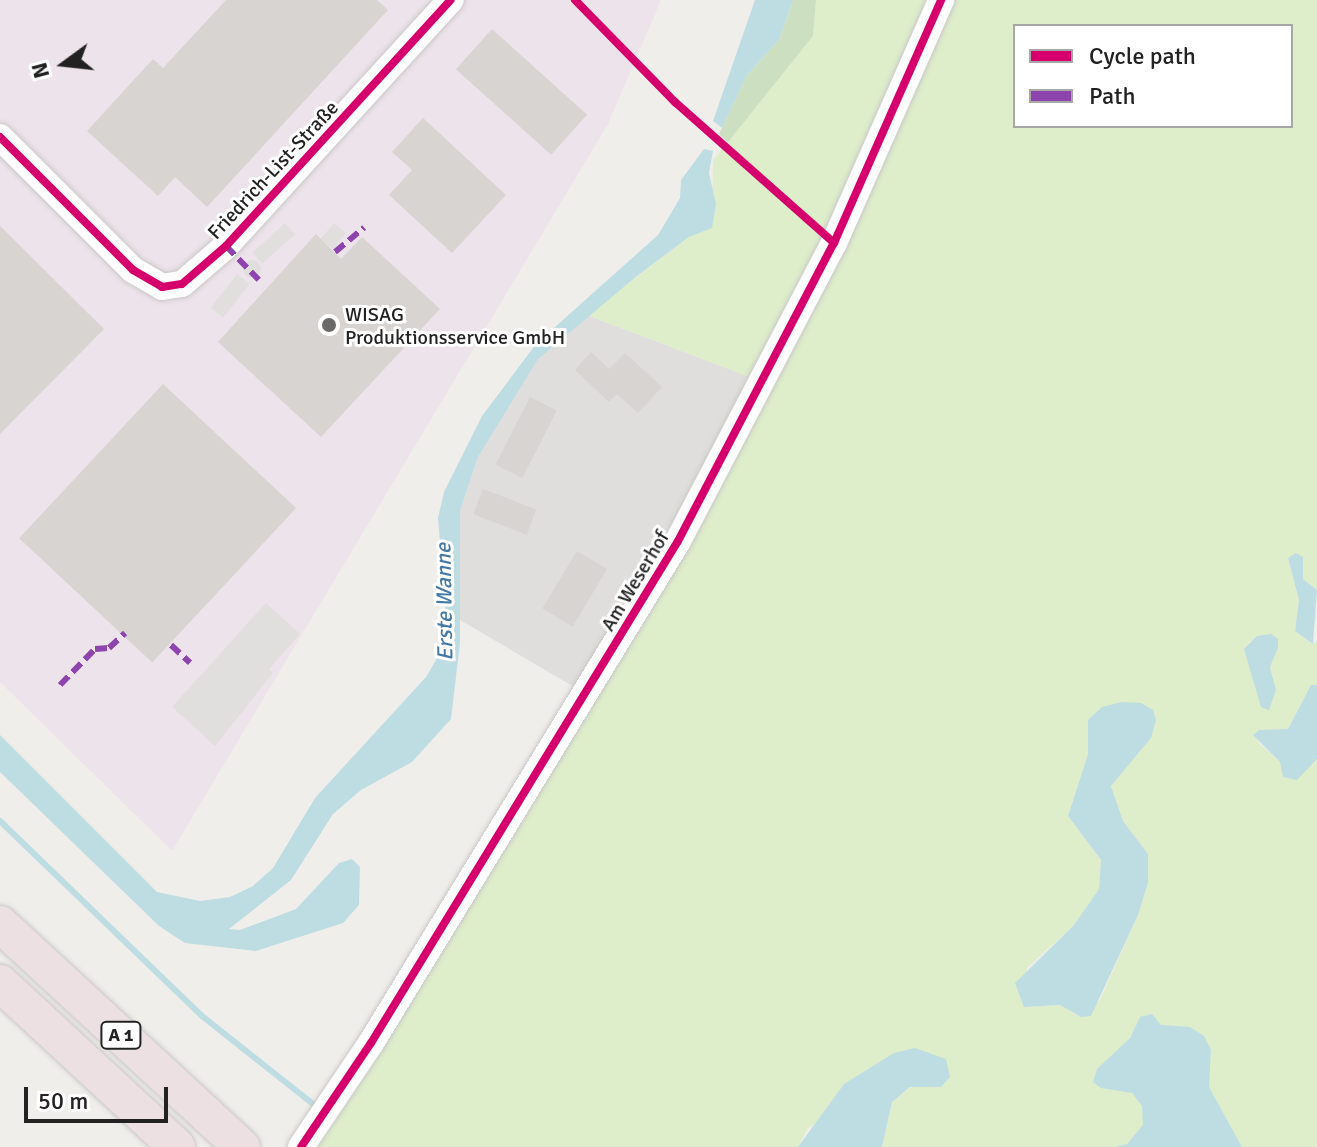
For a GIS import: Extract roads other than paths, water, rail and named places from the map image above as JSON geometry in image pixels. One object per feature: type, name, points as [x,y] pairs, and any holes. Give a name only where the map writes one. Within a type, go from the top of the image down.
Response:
[{"type":"highway","name":"A 1","points":[[0,924],[242,1147]]},
{"type":"highway","name":"A 1","points":[[0,983],[177,1147]]},
{"type":"street","name":"Friedrich-List-Straße","points":[[0,137],[133,270],[162,287],[182,284],[226,246],[451,0]]},
{"type":"street","name":"Am Weserhof","points":[[301,1147],[371,1043],[678,541],[834,243],[941,0]]},
{"type":"water","points":[[755,0],[793,0],[779,40],[747,75],[722,128],[713,121]]},
{"type":"water","points":[[704,149],[713,151],[709,173],[716,204],[712,228],[689,237],[637,276],[538,359],[478,457],[460,511],[460,643],[451,719],[412,762],[361,790],[333,814],[291,880],[229,929],[240,930],[296,909],[339,863],[352,859],[360,867],[359,905],[343,923],[256,951],[185,943],[159,926],[0,772],[0,735],[157,892],[200,901],[230,897],[253,886],[273,868],[315,798],[426,677],[443,648],[447,626],[438,518],[444,492],[482,416],[536,344],[658,235],[680,198],[681,180]]},
{"type":"water","points":[[1296,553],[1303,557],[1303,579],[1317,590],[1313,644],[1295,631],[1299,600],[1288,558]]},
{"type":"water","points":[[1271,634],[1278,639],[1278,648],[1270,667],[1276,690],[1269,710],[1261,707],[1244,649],[1257,636]]},
{"type":"water","points":[[1311,685],[1317,685],[1317,759],[1297,780],[1283,777],[1280,762],[1253,735],[1259,730],[1288,729]]},
{"type":"water","points":[[1122,702],[1141,703],[1153,710],[1156,720],[1151,738],[1111,786],[1123,821],[1148,854],[1148,883],[1138,915],[1091,1016],[1081,1017],[1060,1005],[1024,1007],[1015,983],[1074,925],[1099,889],[1101,860],[1068,816],[1088,754],[1088,720],[1102,707]]},
{"type":"water","points":[[1152,1014],[1161,1025],[1190,1027],[1204,1036],[1211,1050],[1209,1087],[1242,1147],[1114,1147],[1127,1144],[1143,1125],[1142,1106],[1132,1093],[1101,1088],[1093,1082],[1097,1069],[1130,1038],[1140,1017]]},
{"type":"water","points":[[915,1048],[946,1059],[950,1077],[941,1087],[910,1087],[892,1102],[882,1147],[798,1147],[844,1084],[894,1053]]},
{"type":"waterway","points":[[0,821],[202,1016],[313,1104]]},
{"type":"place","name":"WISAG Produktionsservice GmbH","points":[[329,325]]},
{"type":"water label","name":"Erste Wanne","points":[[444,602]]}]
